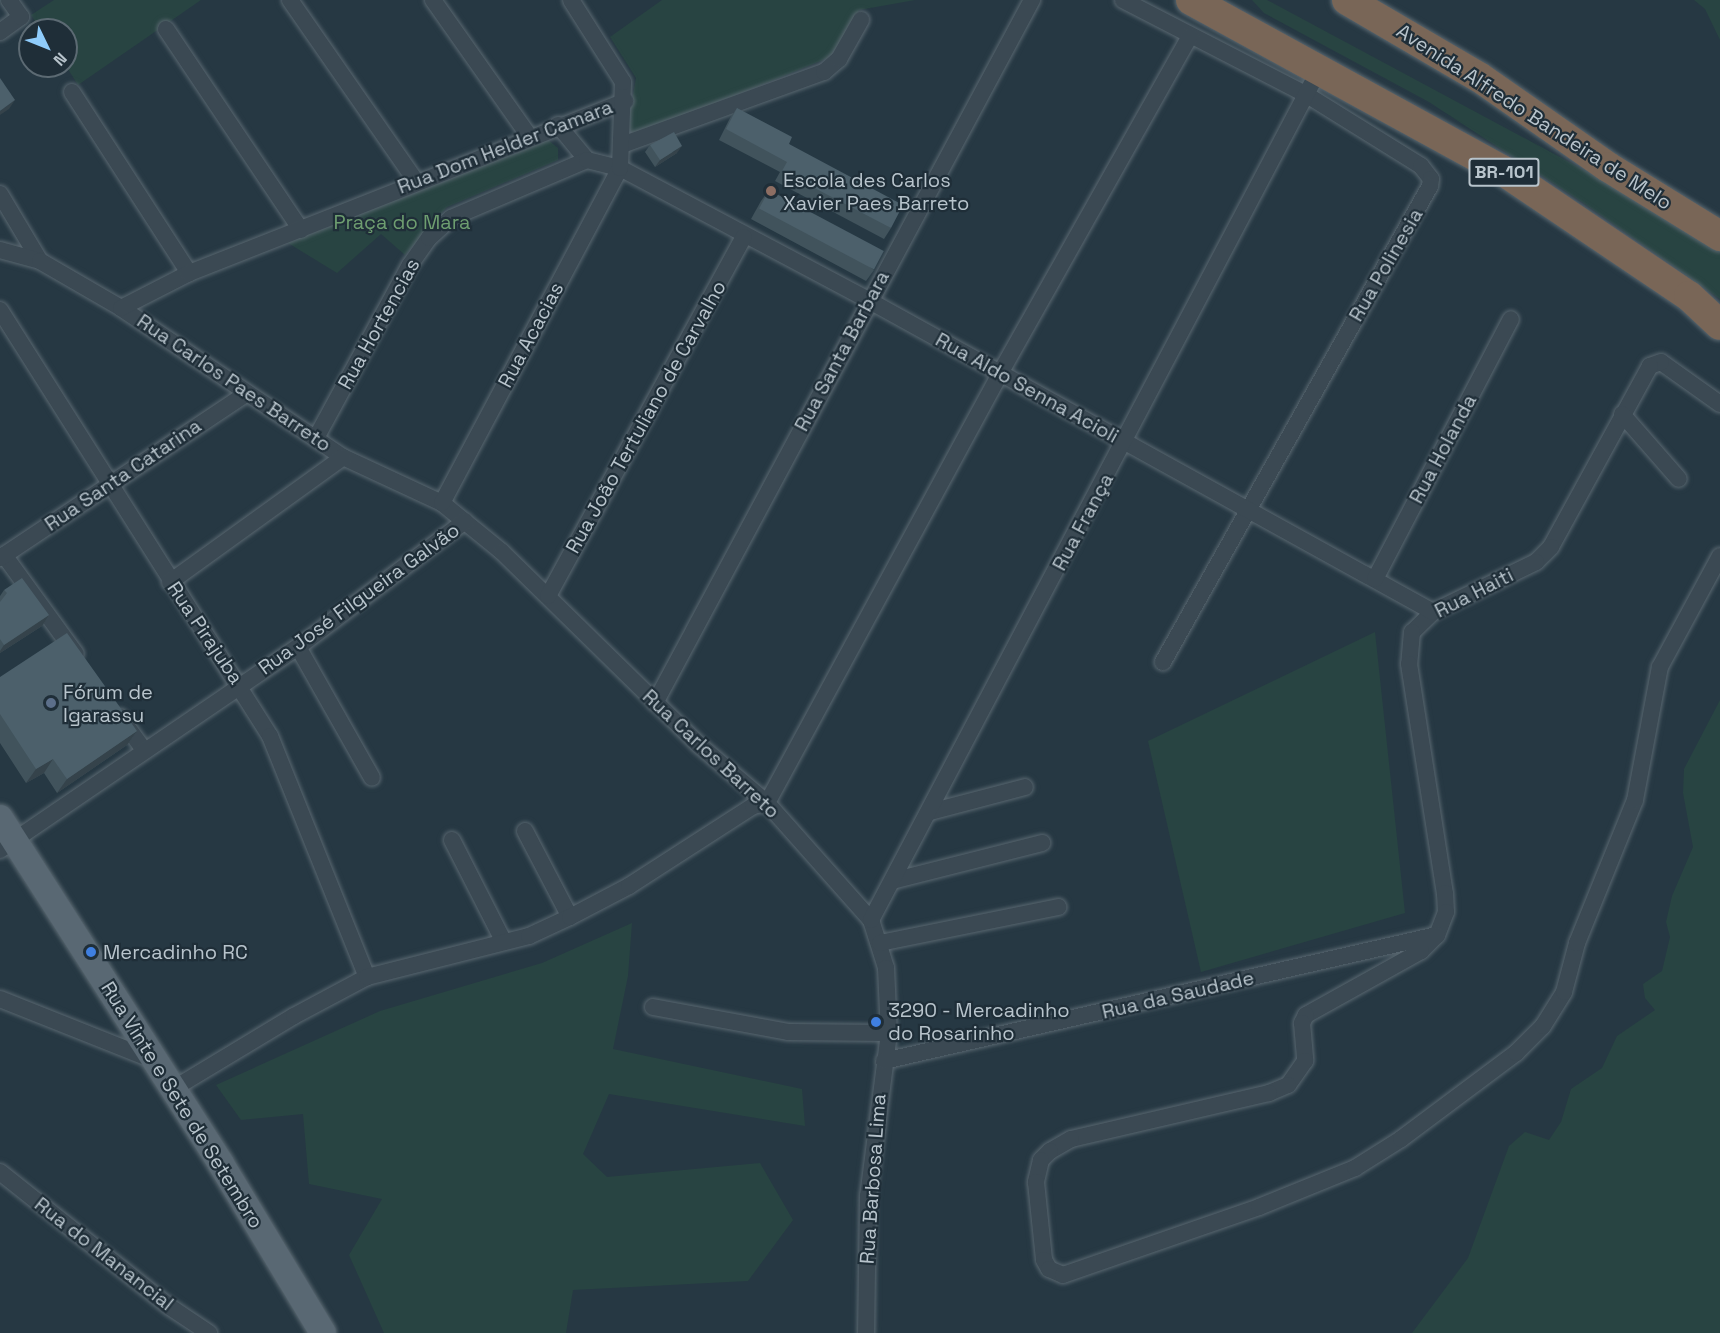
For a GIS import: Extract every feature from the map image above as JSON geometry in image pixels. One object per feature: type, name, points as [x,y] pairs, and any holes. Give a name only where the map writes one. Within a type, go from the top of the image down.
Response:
[{"type":"highway","name":"BR-101","points":[[1191,0],[1313,84],[1502,170],[1689,296],[1720,325]]},
{"type":"highway","name":"Avenida Alfredo Bandeira de Melo","points":[[1347,0],[1431,46],[1608,167],[1720,236]]},
{"type":"main road","name":"Rua Vinte e Sete de Setembro","points":[[0,818],[7,845],[173,1089],[323,1333]]},
{"type":"street","points":[[0,32],[21,17],[9,0]]},
{"type":"street","points":[[290,0],[416,181]]},
{"type":"street","points":[[433,0],[529,136]]},
{"type":"street","points":[[558,125],[587,160],[620,168],[625,101],[618,71],[571,0]]},
{"type":"street","name":"Rua Santa Barbara","points":[[655,703],[868,300],[1032,0]]},
{"type":"street","name":"Rua Polinesia","points":[[1123,0],[1190,36],[1313,84],[1421,166],[1431,178],[1430,186],[1163,662]]},
{"type":"street","points":[[622,144],[824,72],[839,59],[861,20]]},
{"type":"street","points":[[166,29],[301,230]]},
{"type":"street","points":[[173,1089],[294,1016],[367,977],[504,942],[570,917],[629,886],[753,806],[767,803],[999,375],[1190,36]]},
{"type":"street","name":"Rua França","points":[[871,920],[1313,84]]},
{"type":"street","points":[[72,92],[189,273]]},
{"type":"street","name":"Rua Dom Helder Camara","points":[[122,308],[189,273],[301,230],[529,136],[625,101]]},
{"type":"street","name":"Rua Hortencias","points":[[316,438],[410,265],[429,238],[451,218],[587,160]]},
{"type":"street","name":"Rua Aldo Senna Acioli","points":[[620,168],[744,237],[868,300],[999,375],[1248,507],[1433,612]]},
{"type":"street","name":"Rua Acacias","points":[[442,502],[620,168]]},
{"type":"street","points":[[0,194],[40,261]]},
{"type":"street","name":"Rua João Tertuliano de Carvalho","points":[[548,597],[744,237]]},
{"type":"street","name":"Rua Carlos Paes Barreto","points":[[0,250],[40,261],[122,308],[343,457],[442,502],[465,521]]},
{"type":"street","name":"Rua Pirajuba","points":[[0,310],[111,482],[170,582],[240,684],[270,736],[367,977]]},
{"type":"street","name":"Rua Holanda","points":[[1375,579],[1510,319]]},
{"type":"street","name":"Rua Haiti","points":[[1437,935],[1446,912],[1445,893],[1408,645],[1412,632],[1433,612],[1536,562],[1562,528],[1650,366],[1657,362],[1720,404]]},
{"type":"street","name":"Rua Santa Catarina","points":[[2,556],[247,393]]},
{"type":"street","points":[[1622,414],[1679,479]]},
{"type":"street","points":[[170,582],[343,457]]},
{"type":"street","name":"Rua Carlos Barreto","points":[[465,521],[548,597],[655,703],[767,803],[871,920],[886,968],[889,1033],[884,1061]]},
{"type":"street","name":"Rua José Filgueira Galvão","points":[[7,845],[240,684],[298,647],[465,521]]},
{"type":"street","points":[[2,556],[84,667]]},
{"type":"street","points":[[1437,935],[1422,951],[1306,1015],[1302,1023],[1305,1061],[1288,1085],[1269,1094],[1071,1139],[1050,1151],[1041,1160],[1036,1182],[1044,1260],[1049,1269],[1063,1275],[1259,1207],[1355,1168],[1401,1139],[1516,1053],[1543,1026],[1564,992],[1577,943],[1635,800],[1660,667],[1720,556]]},
{"type":"street","points":[[298,647],[372,778]]},
{"type":"street","points":[[111,704],[144,750]]},
{"type":"street","points":[[930,812],[1025,787]]},
{"type":"street","points":[[525,831],[570,917]]},
{"type":"street","points":[[452,840],[504,942]]},
{"type":"street","points":[[892,881],[1042,843]]},
{"type":"street","points":[[880,943],[1058,907]]},
{"type":"street","name":"Rua da Saudade","points":[[884,1061],[1437,935]]},
{"type":"street","points":[[0,999],[153,1060]]},
{"type":"street","points":[[653,1007],[788,1032],[889,1033]]},
{"type":"street","name":"Rua Barbosa Lima","points":[[866,1333],[868,1196],[884,1061]]},
{"type":"street","name":"Rua do Manancial","points":[[0,1173],[170,1307],[209,1333]]},
{"type":"green space","points":[[54,0],[201,0],[78,85],[74,78],[78,78],[78,18],[33,18],[31,15]]},
{"type":"green space","points":[[662,0],[915,0],[859,10],[845,42],[833,56],[636,136],[627,128],[636,78],[610,37]]},
{"type":"green space","points":[[1252,0],[1267,0],[1720,243],[1720,299],[1585,204],[1429,102],[1264,13]]},
{"type":"green space","points":[[1694,0],[1720,0],[1720,40],[1705,9]]},
{"type":"green space","name":"Praça do Mara","points":[[548,140],[558,148],[558,160],[447,207],[405,255],[381,234],[337,273],[288,243]]},
{"type":"green space","points":[[1375,632],[1405,913],[1201,972],[1148,741]]},
{"type":"green space","points":[[1720,700],[1720,1333],[1412,1333],[1468,1258],[1509,1146],[1525,1132],[1549,1140],[1561,1122],[1571,1089],[1602,1068],[1617,1036],[1655,1010],[1645,998],[1643,984],[1662,971],[1670,937],[1666,922],[1672,896],[1693,847],[1683,793],[1684,769]]},
{"type":"green space","points":[[632,923],[628,976],[613,1049],[802,1089],[805,1126],[609,1094],[583,1154],[607,1177],[760,1163],[793,1220],[748,1281],[573,1290],[566,1333],[384,1333],[349,1255],[382,1199],[309,1184],[303,1114],[241,1120],[216,1085],[380,1011],[542,963]]},
{"type":"building","points":[[0,78],[15,100],[0,111]]},
{"type":"building","points":[[737,108],[792,137],[789,144],[903,205],[891,228],[782,171],[787,162],[726,129]]},
{"type":"building","points":[[674,132],[682,146],[660,160],[650,145]]},
{"type":"building","points":[[769,190],[884,251],[874,270],[759,209]]},
{"type":"building","points":[[22,578],[49,615],[4,645],[0,639],[0,602],[7,593],[4,590]]},
{"type":"building","name":"Fórum de Igarassu","points":[[67,633],[137,731],[67,779],[53,759],[36,769],[0,714],[0,677]]},
{"type":"place","name":"Escola des Carlos Xavier Paes Barreto","points":[[771,191]]},
{"type":"place","name":"Fórum de Igarassu","points":[[51,703]]},
{"type":"place","name":"Mercadinho RC","points":[[91,952]]},
{"type":"place","name":"3290 - Mercadinho do Rosarinho","points":[[876,1022]]}]
